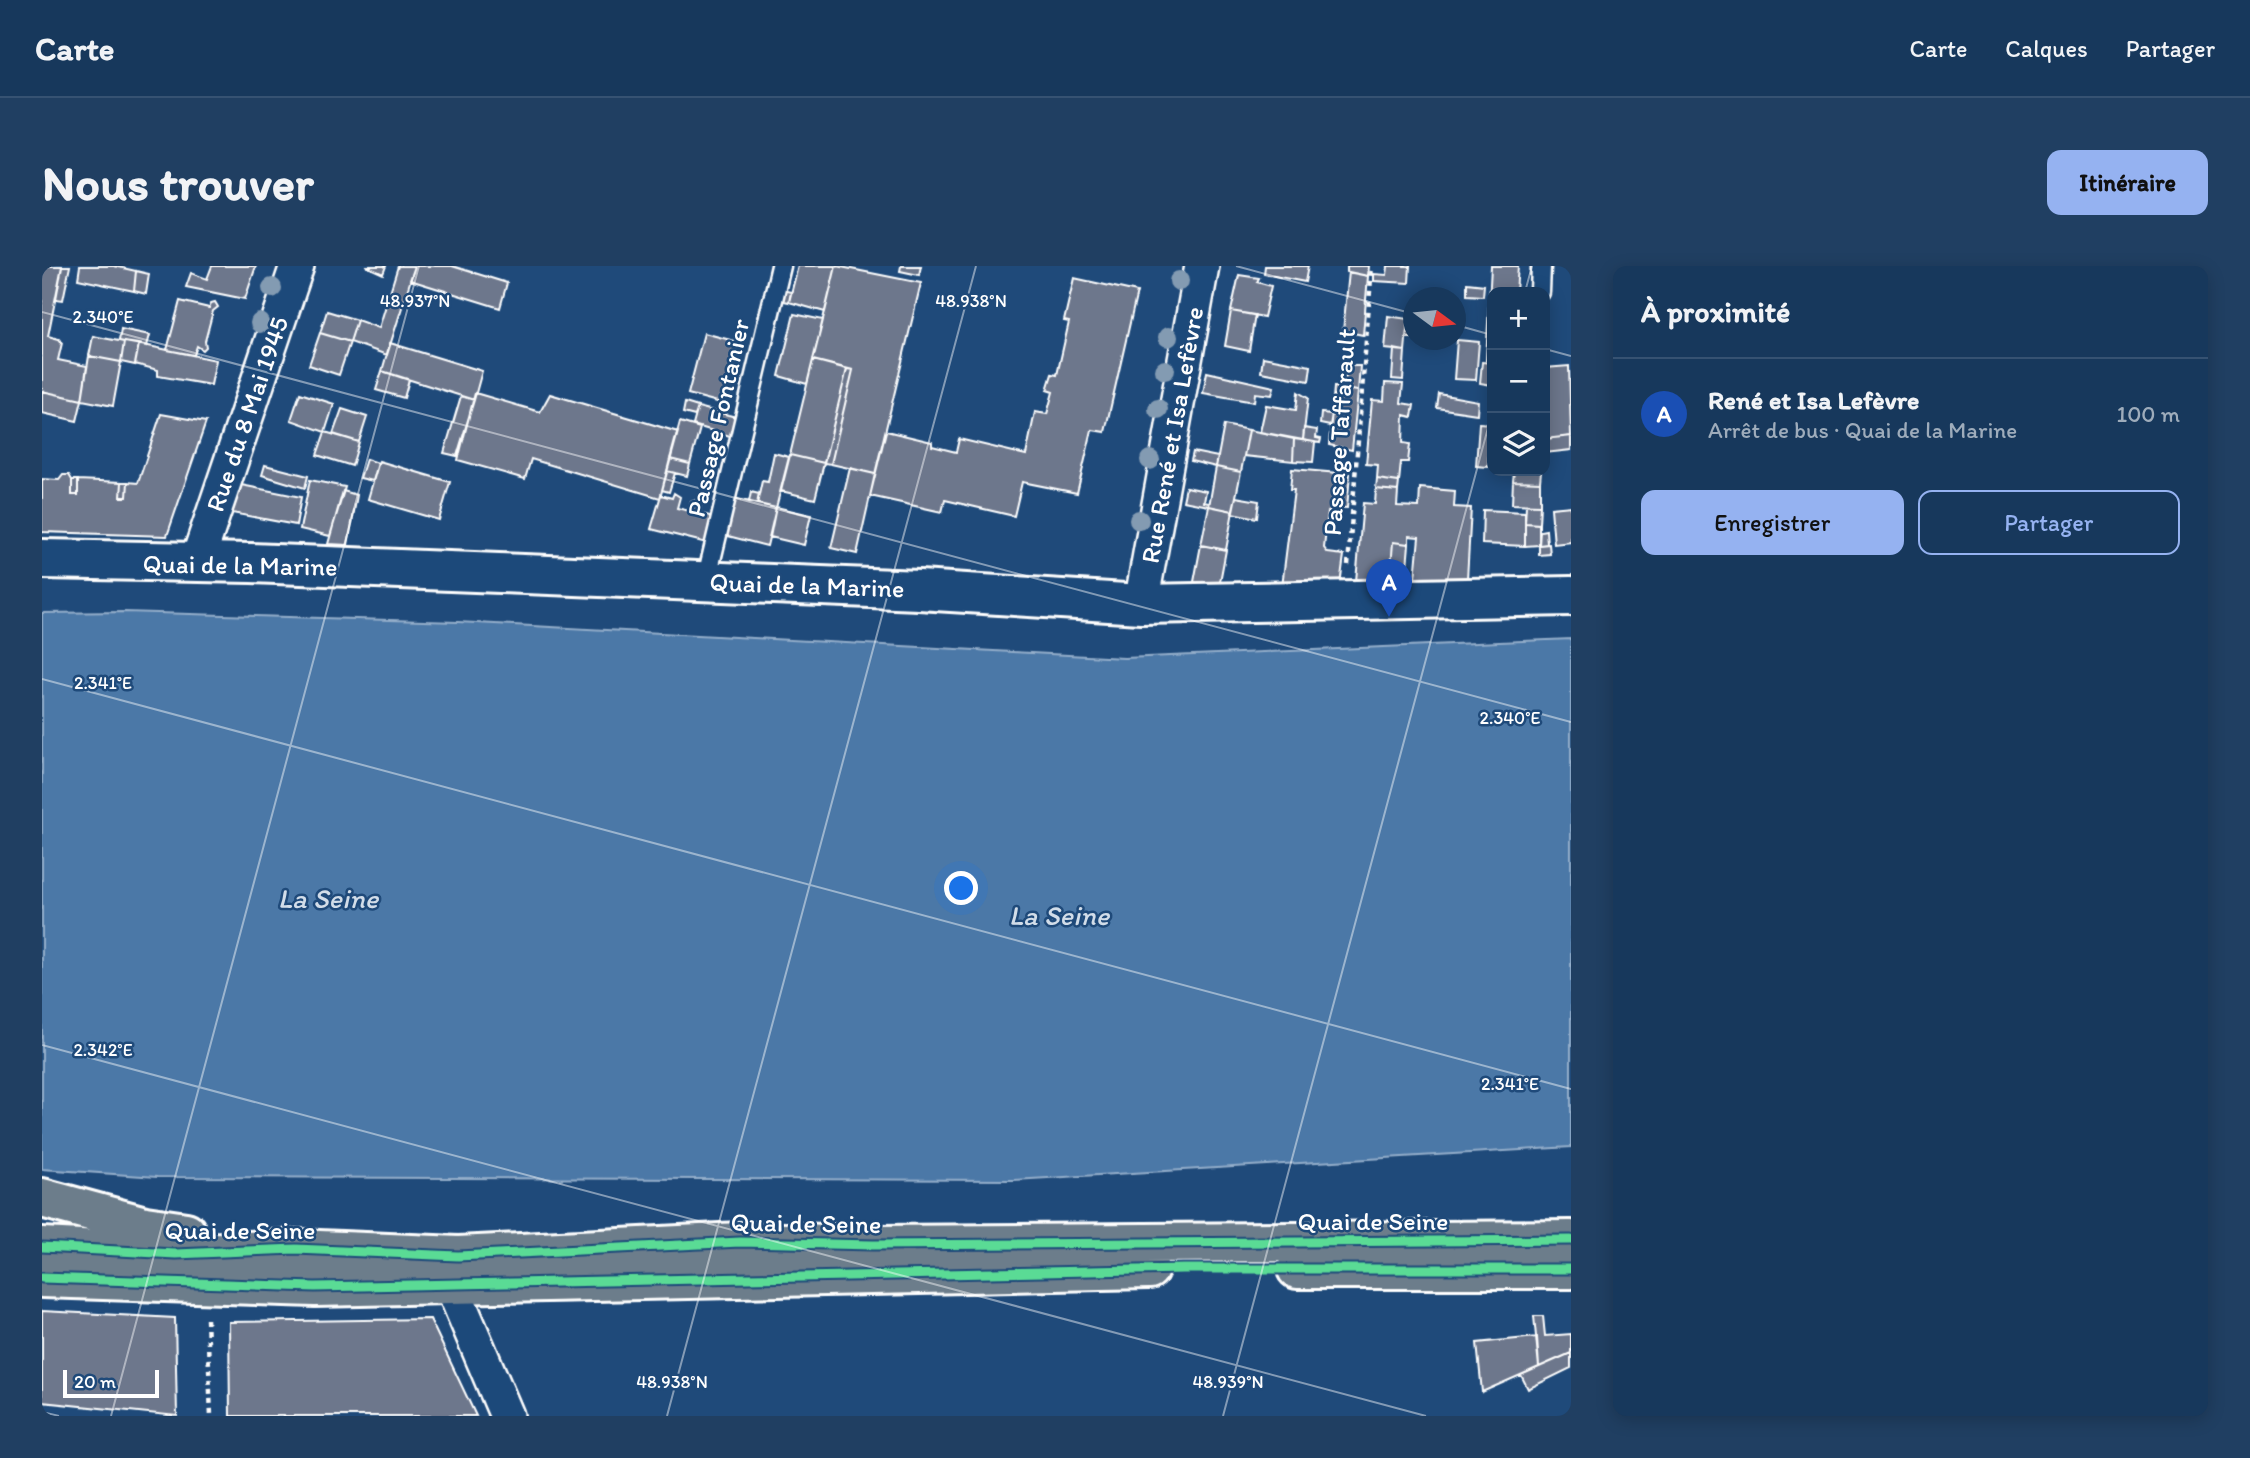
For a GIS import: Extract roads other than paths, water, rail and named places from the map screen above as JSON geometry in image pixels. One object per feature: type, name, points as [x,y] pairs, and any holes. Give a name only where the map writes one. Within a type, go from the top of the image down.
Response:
[{"type":"main road","points":[[42,1198],[145,1226],[197,1244]]},
{"type":"main road","name":"Quai de Seine","points":[[42,1247],[197,1244],[458,1256],[740,1242],[887,1245],[1571,1240]]},
{"type":"main road","points":[[42,1264],[97,1278]]},
{"type":"main road","name":"Quai de Seine","points":[[42,1278],[315,1287],[1183,1269],[1571,1269]]},
{"type":"street","name":"Rue du 8 Mai 1945","points":[[197,562],[297,266]]},
{"type":"street","name":"Rue René et Isa Lefèvre","points":[[1141,604],[1202,266]]},
{"type":"street","name":"Quai de la Marine","points":[[42,559],[197,562],[706,581],[919,590],[1141,604],[1571,596]]},
{"type":"street","points":[[451,1284],[502,1381],[507,1416]]},
{"type":"lane","name":"Passage Fontanier","points":[[706,581],[781,266]]},
{"type":"lane","points":[[1540,287],[1541,266]]},
{"type":"water","name":"La Seine","points":[[125,612],[458,622],[1124,658],[1571,639],[1571,1147],[1014,1180],[157,1177],[42,1169],[42,613]]},
{"type":"place","name":"René et Isa Lefèvre","points":[[1389,617]]}]
